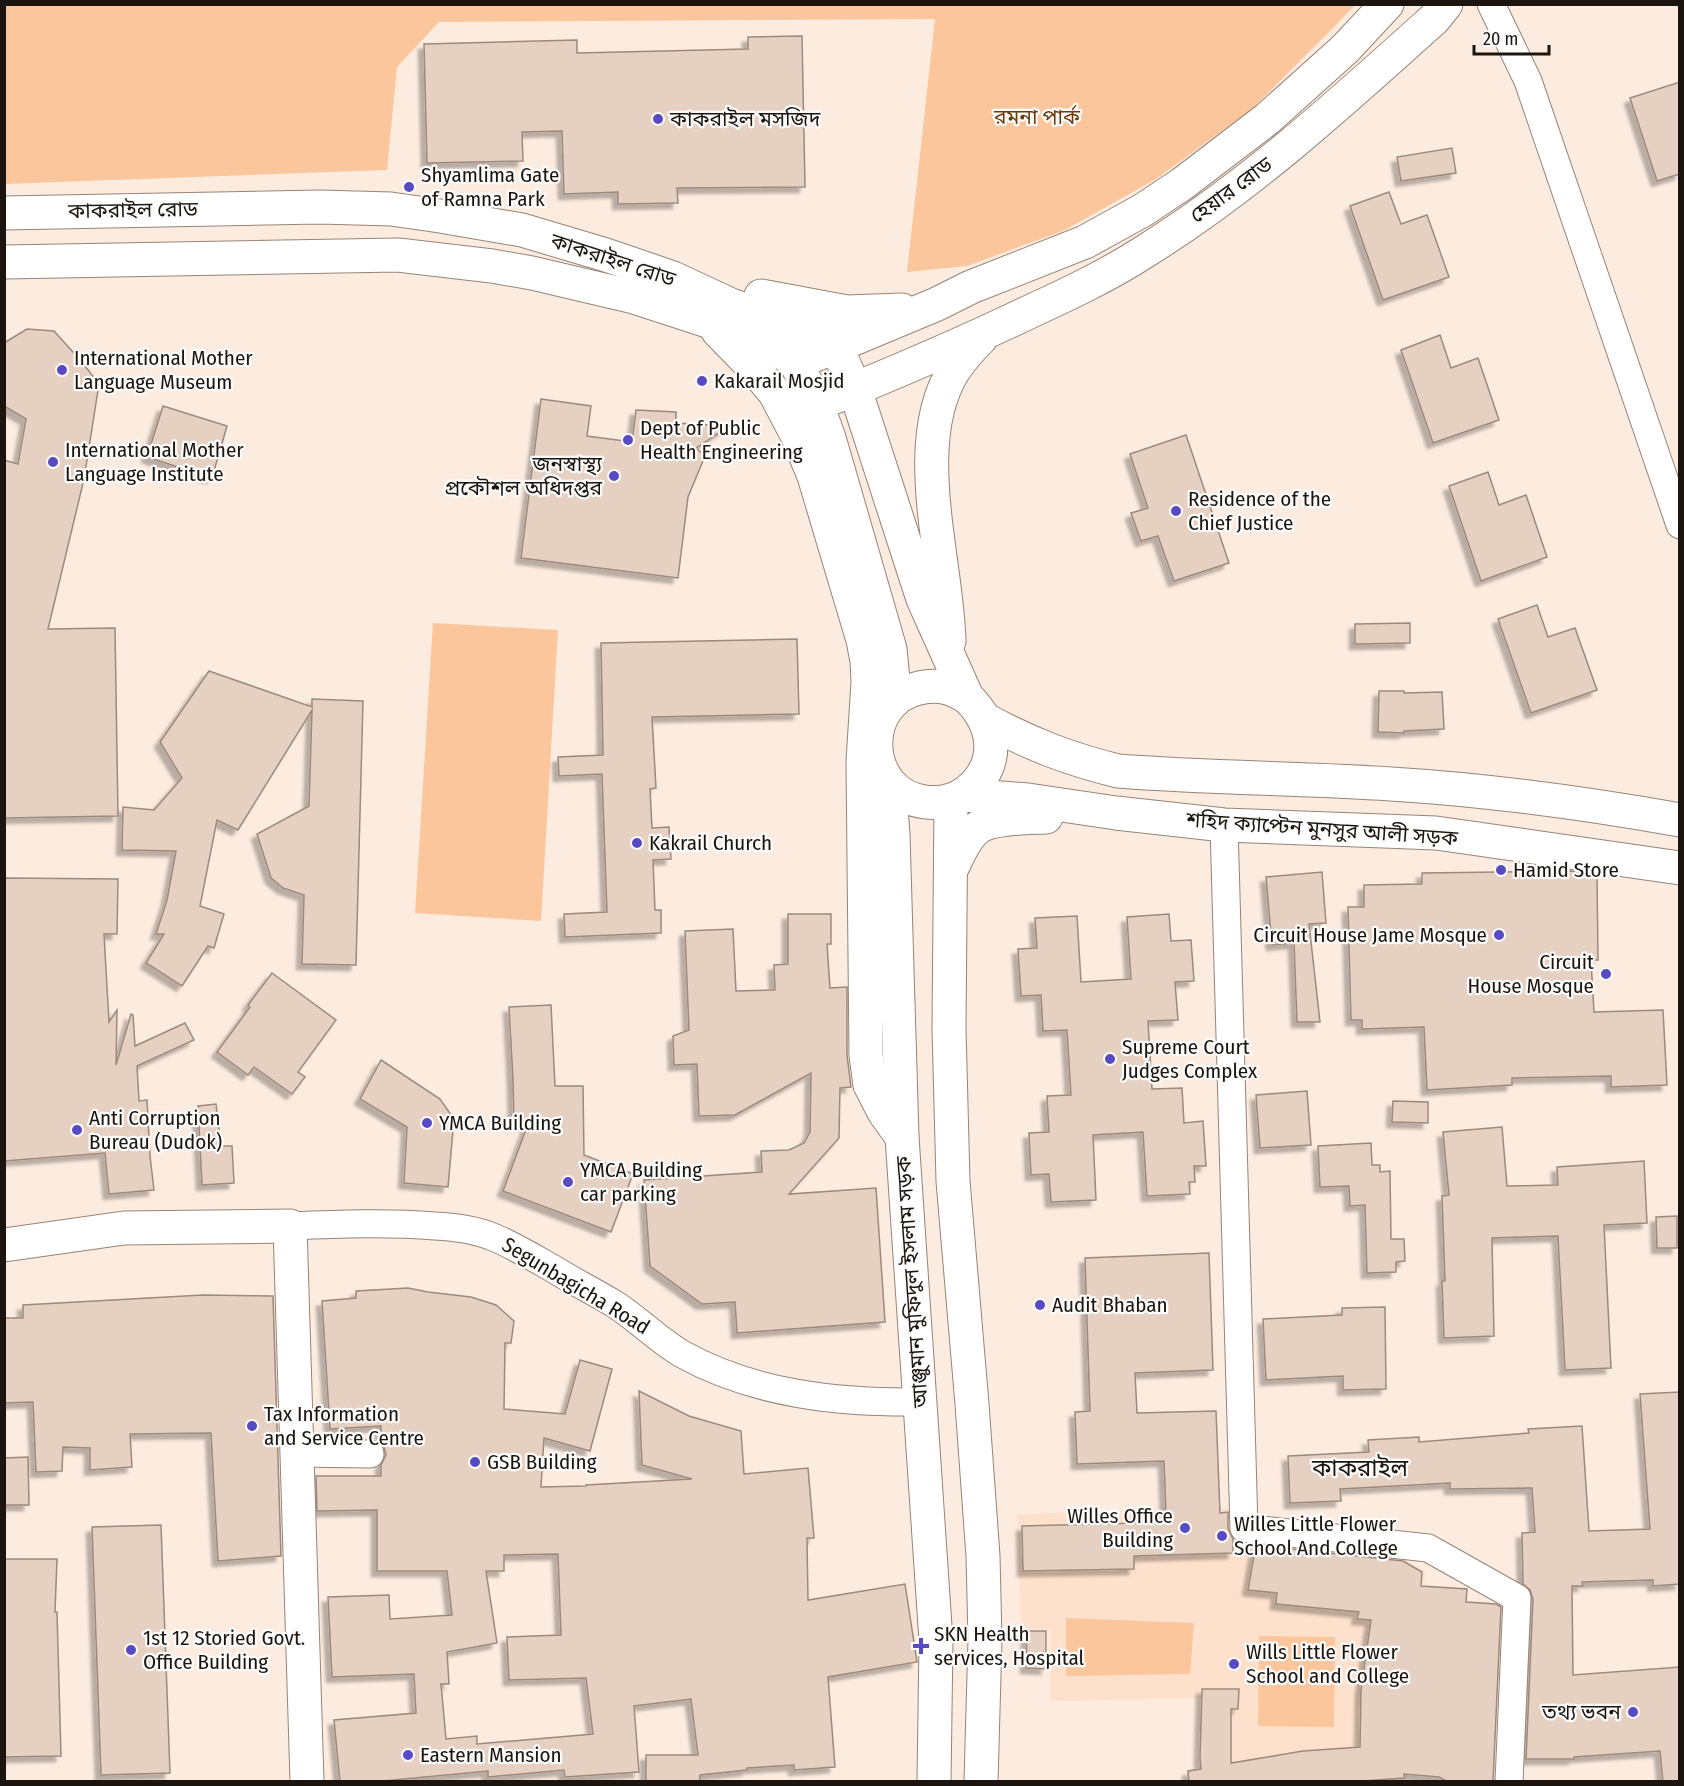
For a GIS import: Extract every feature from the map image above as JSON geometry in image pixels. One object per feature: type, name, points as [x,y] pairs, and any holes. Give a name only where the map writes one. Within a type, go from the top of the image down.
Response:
[{"type":"main road","points":[[836,346],[855,389],[923,599],[950,660],[991,736],[991,753],[986,770],[976,784],[957,798],[934,803],[918,801],[902,794],[889,783],[879,768],[875,750],[876,731],[881,717],[890,649],[829,438],[817,405],[796,363],[836,346],[937,304],[971,287],[1085,242],[1143,210],[1182,184],[1267,119],[1345,49],[1387,4]]},
{"type":"main road","name":"হেয়ার রোড","points":[[817,405],[986,332],[1067,294],[1143,253],[1249,180],[1339,105],[1434,19],[1446,4]]},
{"type":"main road","name":"কাকরাইল রোড","points":[[4,213],[320,207],[391,209],[440,216],[522,231],[606,255],[673,278],[731,305],[811,332],[836,346]]},
{"type":"main road","name":"কাকরাইল রোড","points":[[4,262],[398,255],[492,266],[634,297],[708,321],[769,346],[796,363]]},
{"type":"main road","points":[[673,278],[847,312],[908,309],[937,304]]},
{"type":"main road","points":[[708,321],[775,393],[797,435],[814,476],[863,640],[868,682],[881,717]]},
{"type":"main road","points":[[950,660],[949,611],[934,509],[930,460],[937,415],[944,391],[954,370],[986,332]]},
{"type":"main road","points":[[903,1137],[884,1112],[870,1085],[866,1055],[863,761],[881,717],[912,690],[931,686],[950,688],[1021,739],[1079,761],[1118,771],[1388,783],[1479,790],[1680,820]]},
{"type":"main road","name":"আঞ্জুমান মুফিদুল ইসলাম সড়ক","points":[[889,783],[893,834],[903,1137],[936,1641],[934,1782]]},
{"type":"main road","points":[[957,798],[949,874],[949,1029],[953,1181],[983,1556],[985,1640],[981,1782]]},
{"type":"main road","name":"শহিদ ক্যাপ্টেন মুনসুর আলী সড়ক","points":[[957,798],[1028,800],[1224,825],[1436,833],[1680,868]]},
{"type":"main road","points":[[949,874],[967,838],[978,828],[1008,819],[1044,817],[1079,820],[1116,813]]},
{"type":"main road","points":[[290,1226],[307,1782]]},
{"type":"main road","name":"Segunbagicha Road","points":[[4,1245],[124,1228],[290,1226]]},
{"type":"street","points":[[1491,4],[1528,81],[1680,525]]},
{"type":"street","points":[[1224,825],[1244,1528],[1428,1548],[1517,1599],[1509,1782]]},
{"type":"street","name":"Segunbagicha Road","points":[[290,1226],[400,1223],[467,1228],[493,1236],[519,1249],[617,1306],[680,1352],[711,1369],[746,1382],[840,1400],[879,1403],[920,1402]]},
{"type":"street","points":[[297,1453],[370,1454]]},
{"type":"shaded area","name":"Wills Little Flower School and College","points":[[1237,1508],[1238,1536],[1398,1556],[1425,1571],[1407,1780],[1199,1781],[1199,1698],[1050,1701],[1050,1629],[1021,1629],[1017,1514]]},
{"type":"green space","name":"রমনা পার্ক","points":[[4,5],[1355,5],[1253,108],[1156,179],[1065,230],[967,266],[907,272],[935,19],[439,22],[397,67],[387,170],[5,184]]},
{"type":"green space","points":[[433,623],[558,630],[541,921],[415,913]]},
{"type":"green space","points":[[1066,1618],[1194,1623],[1190,1674],[1066,1676]]},
{"type":"green space","points":[[1259,1636],[1335,1637],[1334,1727],[1258,1726]]},
{"type":"building","name":"কাকরাইল মসজিদ","points":[[802,36],[805,187],[677,188],[678,203],[618,204],[618,192],[564,194],[562,131],[522,132],[523,161],[427,163],[424,44],[577,40],[577,53],[748,49],[748,37]]},
{"type":"building","points":[[1680,82],[1680,174],[1657,181],[1630,98]]},
{"type":"building","points":[[1452,148],[1456,173],[1401,181],[1397,157]]},
{"type":"building","points":[[1389,192],[1401,224],[1427,215],[1449,277],[1383,300],[1350,206]]},
{"type":"building","points":[[27,329],[54,331],[99,384],[84,479],[48,629],[115,628],[118,816],[4,818],[4,460],[18,464],[26,419],[4,406],[4,343]]},
{"type":"building","points":[[1440,335],[1451,368],[1478,358],[1499,420],[1433,443],[1401,350]]},
{"type":"building","name":"জনস্বাস্থ্য প্রকৌশল অধিদপ্তর","points":[[541,399],[591,406],[587,436],[632,442],[636,410],[676,412],[676,423],[729,426],[696,448],[705,456],[688,497],[678,578],[521,558]]},
{"type":"building","points":[[163,406],[227,426],[212,478],[147,457]]},
{"type":"building","name":"Residence of the Chief Justice","points":[[1186,435],[1229,563],[1174,581],[1158,536],[1141,541],[1131,513],[1148,508],[1130,454]]},
{"type":"building","points":[[1488,472],[1499,505],[1526,495],[1547,557],[1481,581],[1449,486]]},
{"type":"building","points":[[1537,605],[1548,637],[1575,628],[1597,690],[1531,713],[1498,619]]},
{"type":"building","points":[[1410,623],[1410,643],[1355,644],[1355,624]]},
{"type":"building","points":[[797,639],[799,714],[652,717],[656,788],[650,789],[652,828],[669,827],[671,859],[653,860],[655,910],[661,910],[661,933],[565,937],[564,914],[607,912],[602,774],[559,776],[558,757],[603,755],[601,643]]},
{"type":"building","points":[[209,671],[312,707],[312,699],[363,701],[356,965],[302,964],[304,895],[283,888],[271,878],[257,834],[309,806],[312,710],[238,830],[217,820],[200,906],[224,914],[214,948],[208,946],[182,986],[146,963],[164,934],[156,934],[167,900],[176,851],[122,850],[123,807],[154,810],[182,778],[160,742]]},
{"type":"building","points":[[1379,691],[1442,692],[1444,729],[1404,731],[1404,733],[1378,732]]},
{"type":"building","points":[[1571,871],[1597,875],[1598,960],[1591,960],[1594,1012],[1663,1010],[1667,1085],[1611,1087],[1611,1076],[1512,1078],[1512,1085],[1427,1090],[1424,1027],[1362,1029],[1362,1020],[1351,1020],[1348,907],[1364,907],[1364,885],[1422,884],[1422,873]]},
{"type":"building","points":[[1322,872],[1326,923],[1309,924],[1320,1022],[1297,1022],[1294,943],[1272,945],[1266,877]]},
{"type":"building","points":[[4,878],[118,879],[117,934],[104,934],[109,1022],[117,1010],[116,1065],[131,1014],[133,1015],[135,1046],[185,1023],[194,1040],[137,1066],[139,1101],[147,1100],[154,1190],[109,1194],[105,1153],[4,1161]]},
{"type":"building","points":[[788,914],[831,914],[831,944],[827,944],[830,988],[847,987],[847,1055],[851,1087],[840,1088],[839,1138],[789,1194],[876,1188],[885,1322],[737,1333],[735,1302],[702,1304],[650,1266],[644,1180],[762,1172],[761,1151],[789,1150],[804,1143],[810,1132],[811,1073],[735,1115],[699,1116],[697,1064],[674,1065],[673,1036],[689,1030],[685,931],[733,929],[736,991],[775,990],[774,965],[788,964]]},
{"type":"building","name":"Supreme Court Judges Complex","points":[[1169,914],[1171,941],[1191,940],[1194,981],[1175,982],[1178,1020],[1148,1021],[1152,1089],[1182,1088],[1184,1123],[1203,1121],[1206,1166],[1194,1166],[1195,1182],[1189,1182],[1190,1194],[1147,1196],[1143,1132],[1093,1135],[1096,1200],[1051,1202],[1049,1174],[1031,1175],[1029,1133],[1049,1132],[1047,1096],[1071,1095],[1067,1030],[1043,1031],[1041,995],[1021,996],[1018,949],[1037,948],[1035,918],[1077,916],[1081,982],[1131,979],[1127,917]]},
{"type":"building","points":[[272,973],[336,1020],[298,1072],[305,1077],[292,1094],[254,1067],[248,1075],[217,1052]]},
{"type":"building","points":[[551,1005],[555,1086],[583,1086],[584,1155],[633,1174],[611,1232],[503,1191],[528,1124],[514,1124],[509,1007]]},
{"type":"building","name":"YMCA Building","points":[[381,1060],[440,1099],[454,1119],[448,1187],[404,1183],[407,1127],[360,1099]]},
{"type":"building","points":[[1307,1091],[1311,1145],[1260,1148],[1256,1095]]},
{"type":"building","points":[[1393,1101],[1428,1102],[1428,1123],[1392,1122]]},
{"type":"building","points":[[216,1104],[221,1146],[232,1146],[234,1183],[202,1185],[198,1106]]},
{"type":"building","points":[[1502,1127],[1507,1186],[1558,1185],[1557,1167],[1644,1161],[1647,1223],[1604,1225],[1611,1368],[1565,1370],[1558,1236],[1492,1238],[1494,1336],[1444,1338],[1442,1281],[1445,1281],[1442,1196],[1449,1195],[1443,1132]]},
{"type":"building","points":[[1371,1143],[1372,1165],[1380,1165],[1380,1172],[1390,1171],[1391,1239],[1404,1239],[1405,1261],[1396,1262],[1396,1272],[1367,1273],[1365,1205],[1350,1206],[1349,1186],[1320,1187],[1318,1146]]},
{"type":"building","points":[[1677,1216],[1677,1248],[1657,1248],[1656,1217]]},
{"type":"building","points":[[1209,1253],[1213,1370],[1135,1373],[1137,1413],[1216,1411],[1220,1513],[1228,1512],[1228,1528],[1233,1539],[1233,1553],[1134,1556],[1134,1569],[1023,1571],[1022,1526],[1136,1523],[1136,1515],[1166,1514],[1164,1461],[1077,1464],[1075,1412],[1090,1411],[1085,1258]]},
{"type":"building","points":[[408,1288],[471,1297],[496,1305],[514,1321],[511,1343],[505,1343],[504,1409],[565,1414],[580,1360],[612,1369],[590,1451],[544,1438],[541,1487],[692,1479],[642,1465],[639,1391],[689,1416],[741,1431],[744,1474],[808,1468],[814,1538],[807,1538],[808,1600],[905,1584],[917,1662],[828,1677],[835,1767],[794,1770],[794,1765],[747,1768],[747,1770],[700,1775],[700,1782],[646,1782],[646,1755],[698,1755],[691,1699],[634,1706],[639,1772],[565,1777],[564,1770],[488,1777],[488,1771],[372,1782],[340,1782],[334,1720],[416,1713],[414,1674],[332,1677],[328,1597],[389,1595],[390,1619],[452,1615],[447,1571],[377,1571],[377,1510],[317,1511],[316,1476],[381,1476],[381,1465],[386,1455],[381,1443],[381,1426],[330,1429],[322,1301],[356,1298],[356,1291]],"holes":[[[558,1554],[561,1635],[507,1637],[509,1680],[586,1678],[593,1734],[477,1744],[477,1736],[446,1739],[441,1684],[449,1684],[447,1652],[497,1643],[486,1571],[504,1571],[504,1555]]]},
{"type":"building","points":[[203,1295],[273,1296],[281,1556],[218,1561],[211,1433],[130,1434],[132,1467],[90,1470],[90,1448],[63,1447],[62,1471],[36,1472],[33,1402],[4,1403],[4,1318],[23,1318],[23,1305]]},
{"type":"building","points":[[1385,1307],[1386,1389],[1343,1390],[1343,1376],[1266,1380],[1263,1319],[1342,1315],[1342,1308]]},
{"type":"building","points":[[1680,1392],[1680,1584],[1653,1586],[1653,1580],[1582,1582],[1583,1586],[1572,1586],[1573,1675],[1680,1667],[1680,1782],[1663,1782],[1660,1751],[1574,1757],[1574,1759],[1526,1759],[1533,1599],[1530,1590],[1523,1584],[1522,1533],[1535,1532],[1532,1488],[1450,1489],[1450,1483],[1340,1489],[1341,1501],[1290,1503],[1288,1456],[1369,1452],[1368,1440],[1419,1437],[1419,1442],[1529,1433],[1528,1429],[1582,1426],[1589,1531],[1650,1529],[1640,1394]]},
{"type":"building","points":[[28,1457],[29,1505],[4,1505],[4,1458]]},
{"type":"building","name":"1st 12 Storied Govt. Office Building","points":[[161,1525],[170,1773],[101,1775],[92,1527]]},
{"type":"building","points":[[1256,1545],[1403,1561],[1422,1572],[1421,1586],[1467,1589],[1466,1602],[1496,1604],[1501,1607],[1493,1782],[1446,1781],[1439,1777],[1404,1774],[1404,1778],[1349,1782],[1189,1782],[1188,1771],[1201,1769],[1202,1689],[1239,1689],[1238,1709],[1231,1709],[1231,1763],[1303,1751],[1360,1747],[1361,1690],[1371,1620],[1357,1619],[1359,1612],[1276,1604],[1277,1593],[1248,1590]]},
{"type":"building","points":[[4,1559],[57,1559],[55,1612],[57,1612],[61,1756],[4,1757]]},
{"type":"building","points":[[1027,1631],[1046,1631],[1046,1669],[1026,1668]]},
{"type":"place","name":"কাকরাইল মসজিদ","points":[[658,119]]},
{"type":"place","name":"Shyamlima Gate of Ramna Park","points":[[409,187]]},
{"type":"place","name":"International Mother Language Museum","points":[[62,370]]},
{"type":"place","name":"Kakarail Mosjid","points":[[702,381]]},
{"type":"place","name":"Dept of Public Health Engineering","points":[[628,440]]},
{"type":"place","name":"International Mother Language Institute","points":[[53,462]]},
{"type":"place","name":"জনস্বাস্থ্য প্রকৌশল অধিদপ্তর","points":[[614,476]]},
{"type":"place","name":"Residence of the Chief Justice","points":[[1176,511]]},
{"type":"place","name":"Kakrail Church","points":[[637,843]]},
{"type":"place","name":"Hamid Store","points":[[1501,870]]},
{"type":"place","name":"Circuit House Jame Mosque","points":[[1499,935]]},
{"type":"place","name":"Circuit House Mosque","points":[[1606,974]]},
{"type":"place","name":"Supreme Court Judges Complex","points":[[1110,1059]]},
{"type":"place","name":"YMCA Building","points":[[427,1123]]},
{"type":"place","name":"Anti Corruption Bureau (Dudok)","points":[[77,1130]]},
{"type":"place","name":"YMCA Building car parking","points":[[568,1182]]},
{"type":"place","name":"Audit Bhaban","points":[[1040,1305]]},
{"type":"place","name":"Tax Information and Service Centre","points":[[252,1426]]},
{"type":"place","name":"GSB Building","points":[[475,1462]]},
{"type":"place","name":"Willes Office Building","points":[[1185,1528]]},
{"type":"place","name":"Willes Little Flower School And College","points":[[1222,1536]]},
{"type":"place","name":"SKN Health services, Hospital","points":[[921,1646]]},
{"type":"place","name":"1st 12 Storied Govt. Office Building","points":[[131,1650]]},
{"type":"place","name":"Wills Little Flower School and College","points":[[1234,1664]]},
{"type":"place","name":"তথ্য ভবন","points":[[1633,1712]]},
{"type":"place","name":"Eastern Mansion","points":[[408,1755]]},
{"type":"district","name":"কাকরাইল","points":[[1360,1468]]}]
